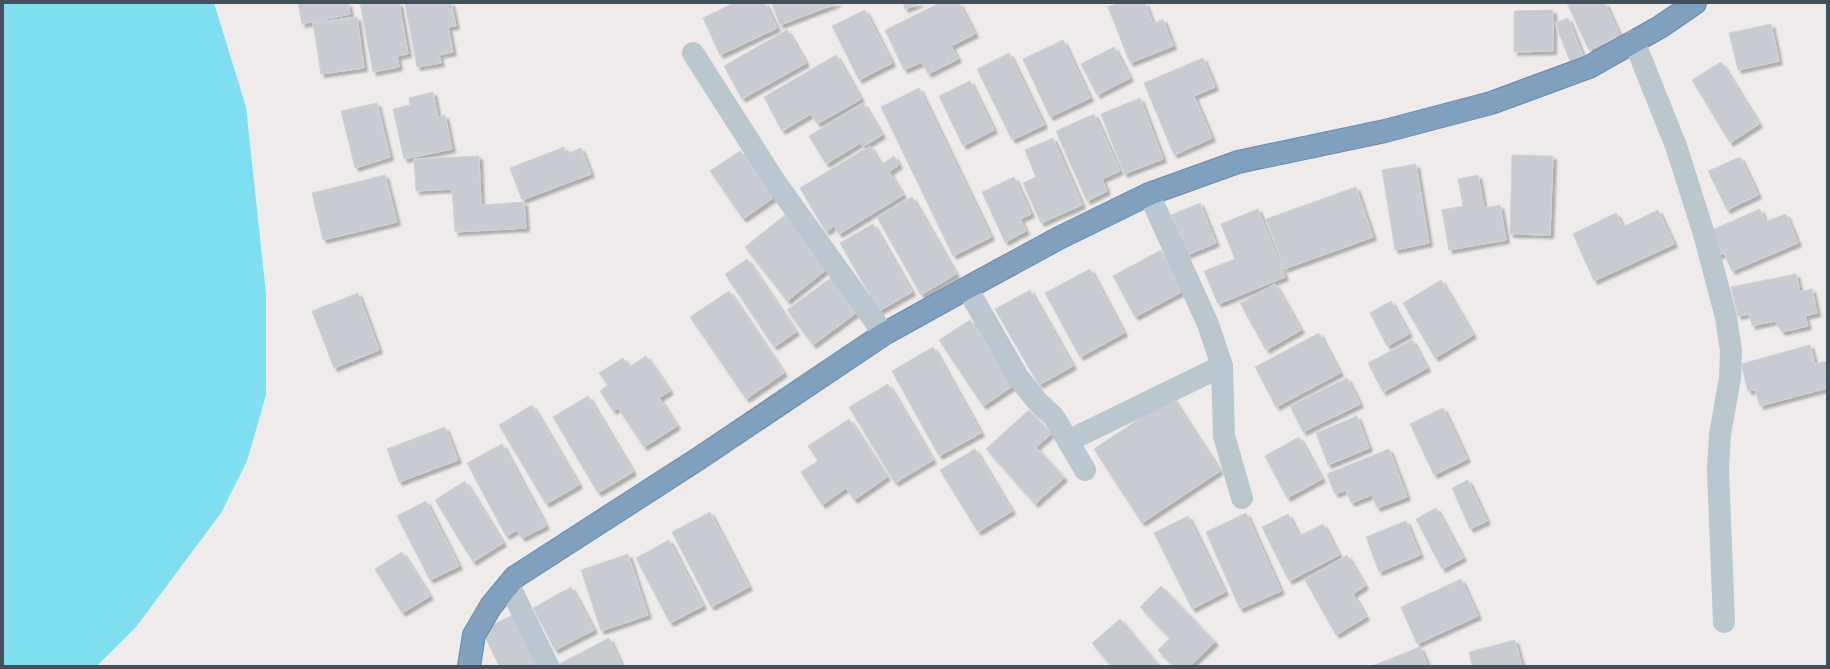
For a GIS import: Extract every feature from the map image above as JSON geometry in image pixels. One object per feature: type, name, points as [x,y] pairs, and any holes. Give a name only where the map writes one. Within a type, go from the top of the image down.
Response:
[{"type":"highway","points":[[470,666],[474,635],[491,606],[515,577],[698,459],[884,334],[1059,238],[1149,194],[1238,162],[1386,131],[1491,103],[1589,67],[1660,27],[1695,3]]},
{"type":"street","points":[[1634,41],[1676,146],[1704,234],[1726,317],[1731,351],[1727,401],[1720,434],[1718,470],[1724,622]]},
{"type":"street","points":[[693,53],[776,183],[884,334]]},
{"type":"street","points":[[1149,194],[1208,324],[1222,366],[1224,436],[1242,498]]},
{"type":"street","points":[[967,288],[1018,377],[1037,401],[1054,417],[1086,470]]},
{"type":"street","points":[[1068,441],[1222,366]]},
{"type":"street","points":[[509,585],[548,666]]},
{"type":"water","points":[[3,3],[214,3],[246,107],[266,294],[266,395],[247,461],[221,513],[136,627],[97,666],[3,666]]},
{"type":"building","points":[[298,3],[348,3],[350,14],[302,24]]},
{"type":"building","points":[[360,3],[399,3],[408,54],[397,56],[399,67],[373,72]]},
{"type":"building","points":[[405,3],[451,3],[456,26],[448,27],[453,52],[439,55],[441,63],[417,67]]},
{"type":"building","points":[[734,3],[765,3],[777,28],[720,55],[703,18]]},
{"type":"building","points":[[772,3],[838,3],[780,25]]},
{"type":"building","points":[[903,3],[920,3],[905,9]]},
{"type":"building","points":[[940,3],[959,3],[975,34],[951,46],[958,59],[928,74],[922,62],[904,70],[885,30]]},
{"type":"building","points":[[1118,3],[1145,3],[1153,24],[1163,19],[1173,46],[1130,63],[1108,7]]},
{"type":"building","points":[[1567,3],[1605,3],[1620,36],[1589,50]]},
{"type":"building","points":[[865,10],[892,63],[859,80],[832,26]]},
{"type":"building","points":[[1553,10],[1553,51],[1514,52],[1514,11]]},
{"type":"building","points":[[357,17],[364,68],[321,74],[313,23]]},
{"type":"building","points":[[1568,18],[1583,56],[1570,61],[1555,23]]},
{"type":"building","points":[[1771,24],[1779,61],[1738,70],[1729,33]]},
{"type":"building","points":[[787,30],[806,63],[742,99],[724,66]]},
{"type":"building","points":[[1063,40],[1090,98],[1050,117],[1023,59]]},
{"type":"building","points":[[1114,47],[1130,78],[1097,95],[1081,64]]},
{"type":"building","points":[[1009,53],[1044,125],[1012,140],[977,69]]},
{"type":"building","points":[[836,55],[861,99],[817,124],[811,114],[782,131],[764,97]]},
{"type":"building","points":[[1203,58],[1215,87],[1194,96],[1212,138],[1174,155],[1144,83]]},
{"type":"building","points":[[1721,62],[1759,124],[1730,143],[1692,80]]},
{"type":"building","points":[[970,81],[994,130],[963,146],[939,96]]},
{"type":"building","points":[[919,88],[991,237],[953,256],[881,107]]},
{"type":"building","points":[[433,92],[438,117],[445,115],[452,149],[404,159],[393,109],[410,105],[409,98]]},
{"type":"building","points":[[1140,98],[1163,159],[1124,174],[1101,114]]},
{"type":"building","points":[[377,103],[390,157],[355,168],[341,111]]},
{"type":"building","points":[[863,103],[882,135],[863,147],[860,143],[826,164],[809,136]]},
{"type":"building","points":[[1094,114],[1120,171],[1102,179],[1107,191],[1087,201],[1056,131]]},
{"type":"building","points":[[1053,138],[1082,205],[1041,223],[1023,183],[1036,177],[1025,150]]},
{"type":"building","points":[[870,146],[881,165],[894,156],[899,165],[889,172],[903,195],[839,234],[834,226],[826,232],[800,188]]},
{"type":"building","points":[[564,147],[566,154],[581,148],[591,174],[522,200],[510,168]]},
{"type":"building","points":[[740,151],[773,198],[743,219],[710,171]]},
{"type":"building","points":[[1512,155],[1553,156],[1550,235],[1510,234]]},
{"type":"building","points":[[479,156],[481,205],[524,202],[526,228],[455,232],[452,189],[416,191],[414,159]]},
{"type":"building","points":[[1740,157],[1758,195],[1727,210],[1708,171]]},
{"type":"building","points":[[1416,164],[1429,243],[1395,250],[1382,170]]},
{"type":"building","points":[[385,175],[397,222],[323,240],[312,193]]},
{"type":"building","points":[[1478,175],[1484,208],[1500,205],[1506,240],[1449,250],[1442,210],[1463,206],[1458,179]]},
{"type":"building","points":[[1014,177],[1031,214],[1020,219],[1026,231],[1005,242],[982,192]]},
{"type":"building","points":[[1356,187],[1373,237],[1284,269],[1266,219]]},
{"type":"building","points":[[912,197],[956,274],[921,295],[877,217]]},
{"type":"building","points":[[1200,203],[1216,243],[1187,255],[1171,215]]},
{"type":"building","points":[[1258,209],[1285,277],[1218,304],[1204,271],[1235,259],[1221,224]]},
{"type":"building","points":[[1760,209],[1765,222],[1786,214],[1798,243],[1732,271],[1724,253],[1714,257],[1705,233]]},
{"type":"building","points":[[1658,210],[1674,244],[1594,281],[1573,234],[1616,213],[1623,227]]},
{"type":"building","points":[[785,215],[827,269],[787,301],[745,247]]},
{"type":"building","points":[[873,224],[912,292],[879,311],[840,243]]},
{"type":"building","points":[[1161,250],[1183,291],[1135,317],[1113,276]]},
{"type":"building","points":[[747,259],[796,332],[774,347],[725,274]]},
{"type":"building","points":[[1090,269],[1124,333],[1080,357],[1045,293]]},
{"type":"building","points":[[1796,274],[1800,292],[1812,289],[1817,313],[1805,316],[1808,326],[1782,332],[1775,321],[1752,326],[1749,314],[1738,316],[1731,287]]},
{"type":"building","points":[[835,275],[860,310],[813,345],[787,310]]},
{"type":"building","points":[[1441,280],[1473,335],[1435,358],[1403,303]]},
{"type":"building","points":[[1275,284],[1301,330],[1266,350],[1240,303]]},
{"type":"building","points":[[1030,290],[1073,366],[1039,385],[995,309]]},
{"type":"building","points":[[729,291],[784,373],[746,399],[690,317]]},
{"type":"building","points":[[358,293],[379,350],[334,368],[312,311]]},
{"type":"building","points":[[1391,301],[1409,334],[1387,346],[1370,313]]},
{"type":"building","points":[[970,320],[1013,386],[983,406],[939,340]]},
{"type":"building","points":[[1319,333],[1340,373],[1276,407],[1255,367]]},
{"type":"building","points":[[1412,340],[1427,368],[1383,392],[1368,363]]},
{"type":"building","points":[[1810,345],[1815,364],[1827,361],[1827,377],[1824,378],[1827,388],[1760,406],[1755,390],[1748,391],[1741,364]]},
{"type":"building","points":[[933,347],[981,433],[939,456],[892,371]]},
{"type":"building","points":[[646,356],[670,391],[659,398],[677,426],[644,447],[618,408],[613,411],[600,391],[608,385],[599,373],[623,358],[629,367]]},
{"type":"building","points":[[1347,378],[1360,404],[1303,432],[1290,406]]},
{"type":"building","points":[[888,384],[933,460],[895,483],[849,407]]},
{"type":"building","points":[[588,396],[633,472],[598,493],[553,417]]},
{"type":"building","points":[[1172,397],[1220,471],[1142,523],[1094,449]]},
{"type":"building","points":[[532,405],[579,485],[546,504],[499,425]]},
{"type":"building","points":[[1443,408],[1467,459],[1434,475],[1410,424]]},
{"type":"building","points":[[1029,410],[1051,434],[1036,447],[1064,478],[1035,504],[986,449]]},
{"type":"building","points":[[1357,416],[1369,448],[1328,465],[1316,433]]},
{"type":"building","points":[[849,419],[887,477],[854,500],[846,488],[822,505],[801,472],[818,461],[808,446]]},
{"type":"building","points":[[445,427],[458,460],[399,482],[387,449]]},
{"type":"building","points":[[1299,437],[1322,479],[1287,498],[1265,456]]},
{"type":"building","points":[[502,444],[546,526],[522,538],[517,530],[506,536],[467,463]]},
{"type":"building","points":[[975,449],[1012,511],[978,532],[940,470]]},
{"type":"building","points":[[1389,449],[1407,497],[1377,508],[1372,495],[1351,503],[1346,490],[1335,494],[1327,474]]},
{"type":"building","points":[[1468,480],[1487,521],[1470,529],[1452,488]]},
{"type":"building","points":[[465,481],[503,543],[473,562],[435,500]]},
{"type":"building","points":[[426,501],[459,566],[430,580],[397,516]]},
{"type":"building","points":[[1436,508],[1463,558],[1442,569],[1416,519]]},
{"type":"building","points":[[710,512],[749,587],[711,607],[672,532]]},
{"type":"building","points":[[1246,513],[1281,591],[1240,609],[1206,532]]},
{"type":"building","points":[[1288,514],[1299,536],[1323,524],[1339,555],[1289,581],[1262,527]]},
{"type":"building","points":[[1188,516],[1225,592],[1192,609],[1154,533]]},
{"type":"building","points":[[1406,521],[1420,555],[1379,572],[1366,537]]},
{"type":"building","points":[[669,540],[703,606],[670,623],[636,558]]},
{"type":"building","points":[[402,552],[430,596],[402,613],[375,569]]},
{"type":"building","points":[[628,554],[648,615],[601,631],[581,570]]},
{"type":"building","points":[[1347,555],[1365,586],[1353,594],[1366,617],[1336,635],[1305,580]]},
{"type":"building","points":[[1461,579],[1478,616],[1417,644],[1401,607]]},
{"type":"building","points":[[1161,586],[1215,642],[1190,666],[1173,666],[1158,650],[1170,638],[1140,607]]},
{"type":"building","points":[[571,587],[594,630],[555,650],[533,608]]},
{"type":"building","points":[[515,614],[540,666],[499,666],[482,630]]},
{"type":"building","points":[[1120,619],[1159,666],[1111,666],[1092,643]]},
{"type":"building","points":[[609,638],[622,666],[560,666],[559,664]]},
{"type":"building","points":[[1515,640],[1522,666],[1472,666],[1469,652]]},
{"type":"building","points":[[1420,647],[1428,666],[1372,666]]}]
